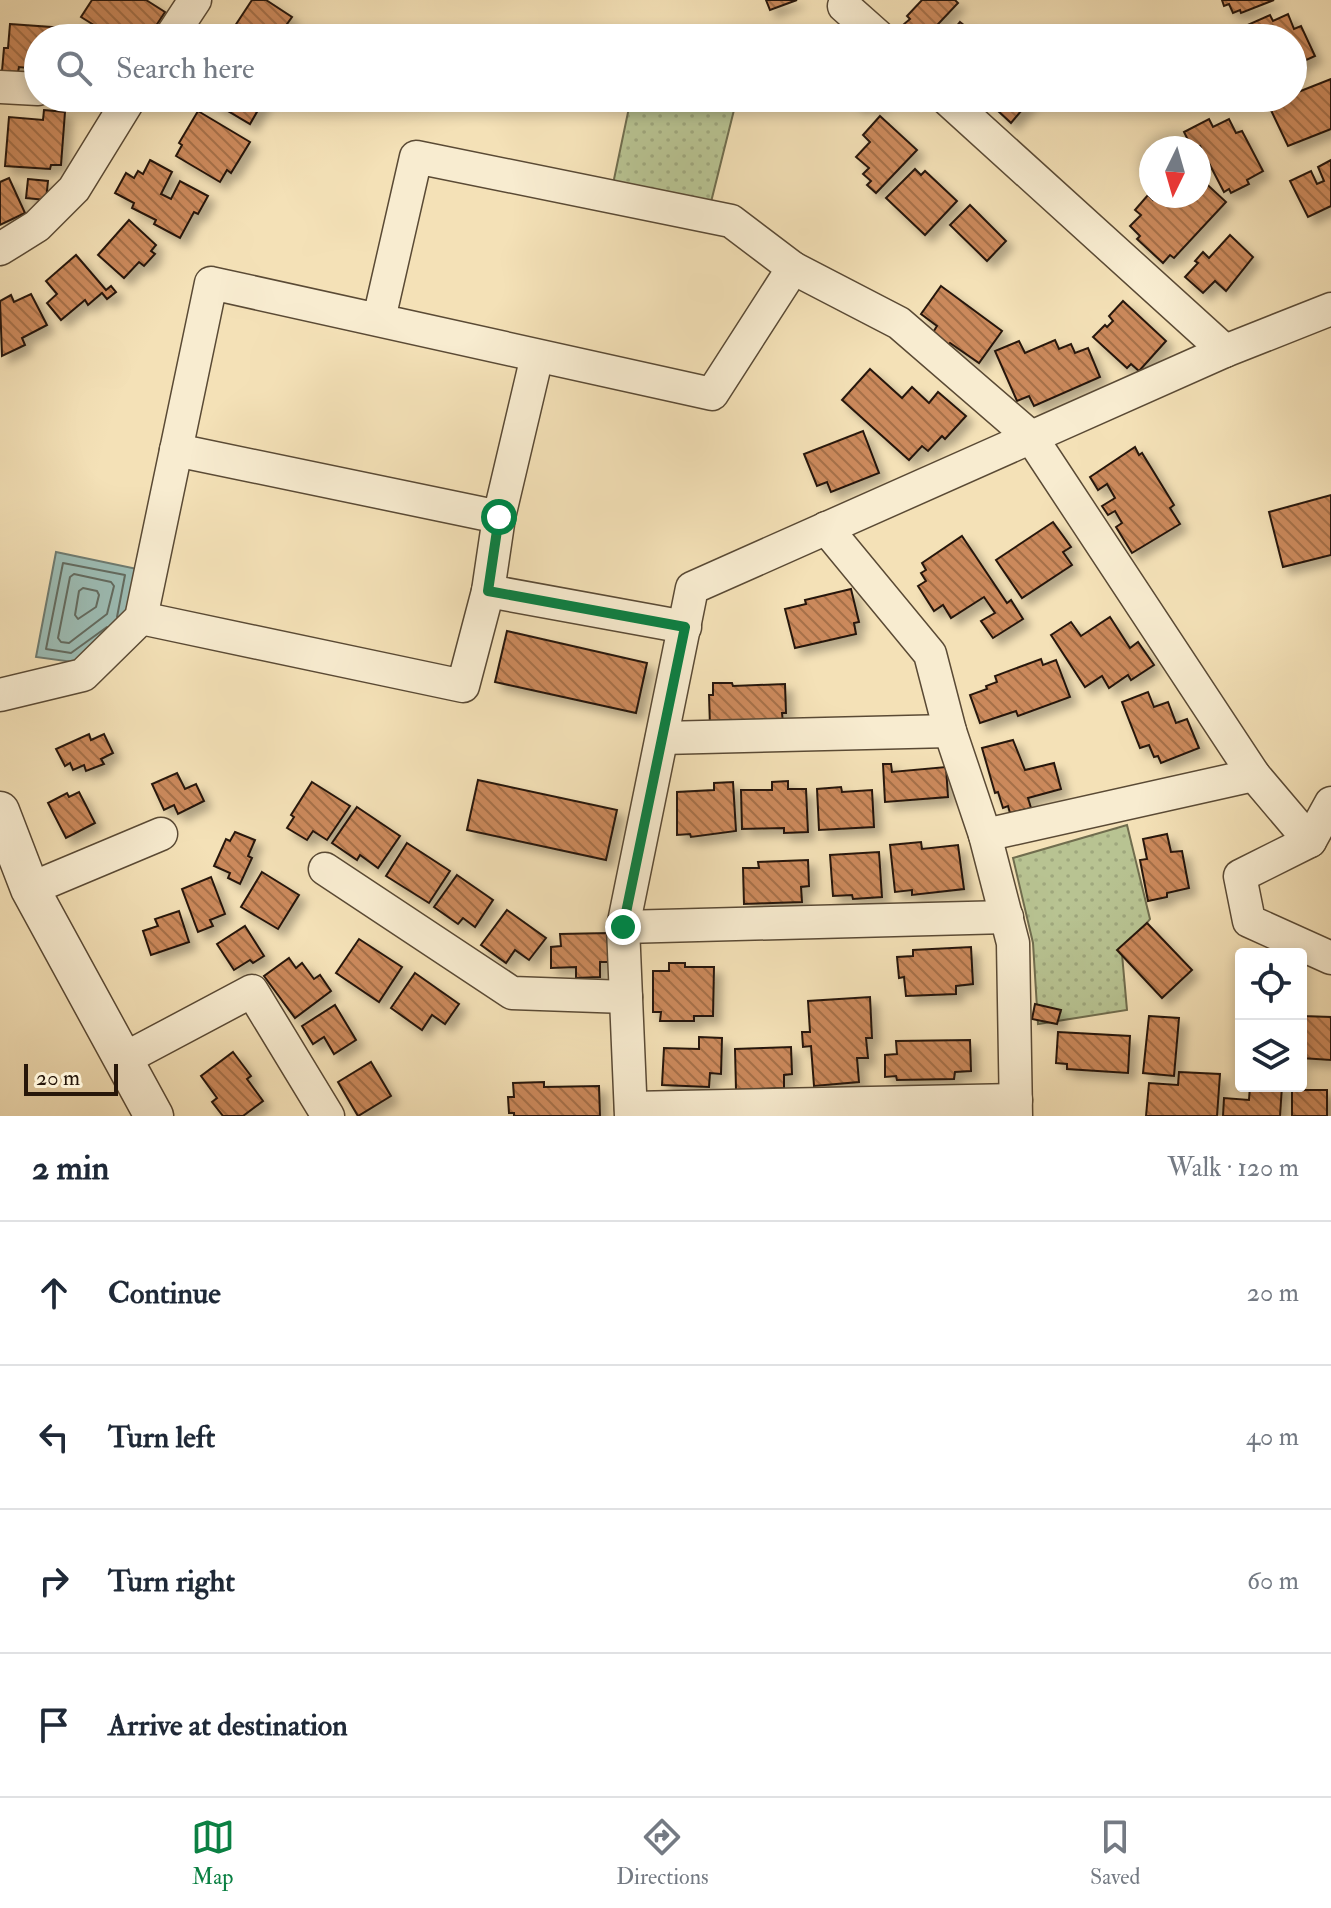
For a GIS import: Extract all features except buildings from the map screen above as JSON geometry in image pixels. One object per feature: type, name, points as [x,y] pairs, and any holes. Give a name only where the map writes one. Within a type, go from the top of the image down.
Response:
[{"type":"street","points":[[179,24],[195,0]]},
{"type":"street","points":[[844,6],[864,24]]},
{"type":"street","points":[[0,87],[24,88]]},
{"type":"street","points":[[0,249],[37,226],[74,189],[121,112]]},
{"type":"street","points":[[961,112],[1225,351]]},
{"type":"street","points":[[379,319],[416,157],[731,221],[793,268],[899,323],[1031,437],[1254,775],[1310,841]]},
{"type":"street","points":[[0,695],[83,675],[141,618],[211,283],[712,394],[793,268]]},
{"type":"street","points":[[826,528],[930,654],[950,731],[985,835],[1013,943],[1016,1108],[631,1112],[623,927],[692,588],[826,528],[1225,351],[1331,309]]},
{"type":"street","points":[[141,618],[463,686],[488,591],[499,517],[537,356]]},
{"type":"street","points":[[176,450],[499,517]]},
{"type":"street","points":[[488,591],[685,627]]},
{"type":"street","points":[[662,738],[950,731]]},
{"type":"street","points":[[985,835],[1254,775]]},
{"type":"street","points":[[1331,803],[1310,841],[1240,876],[1249,921],[1331,958]]},
{"type":"street","points":[[0,811],[30,889],[154,1116]]},
{"type":"street","points":[[30,889],[161,834]]},
{"type":"street","points":[[325,869],[512,993],[626,997]]},
{"type":"street","points":[[623,927],[1007,917]]},
{"type":"street","points":[[122,1060],[252,991],[328,1116]]},
{"type":"green space","points":[[628,112],[734,112],[710,206],[613,184]]},
{"type":"green space","points":[[1127,825],[1150,919],[1122,954],[1127,1010],[1038,1024],[1033,943],[1013,858]]},
{"type":"water","points":[[56,552],[137,569],[123,624],[73,662],[36,657]]},
{"type":"route","points":[[499,517],[488,591],[685,627],[623,927]]}]
